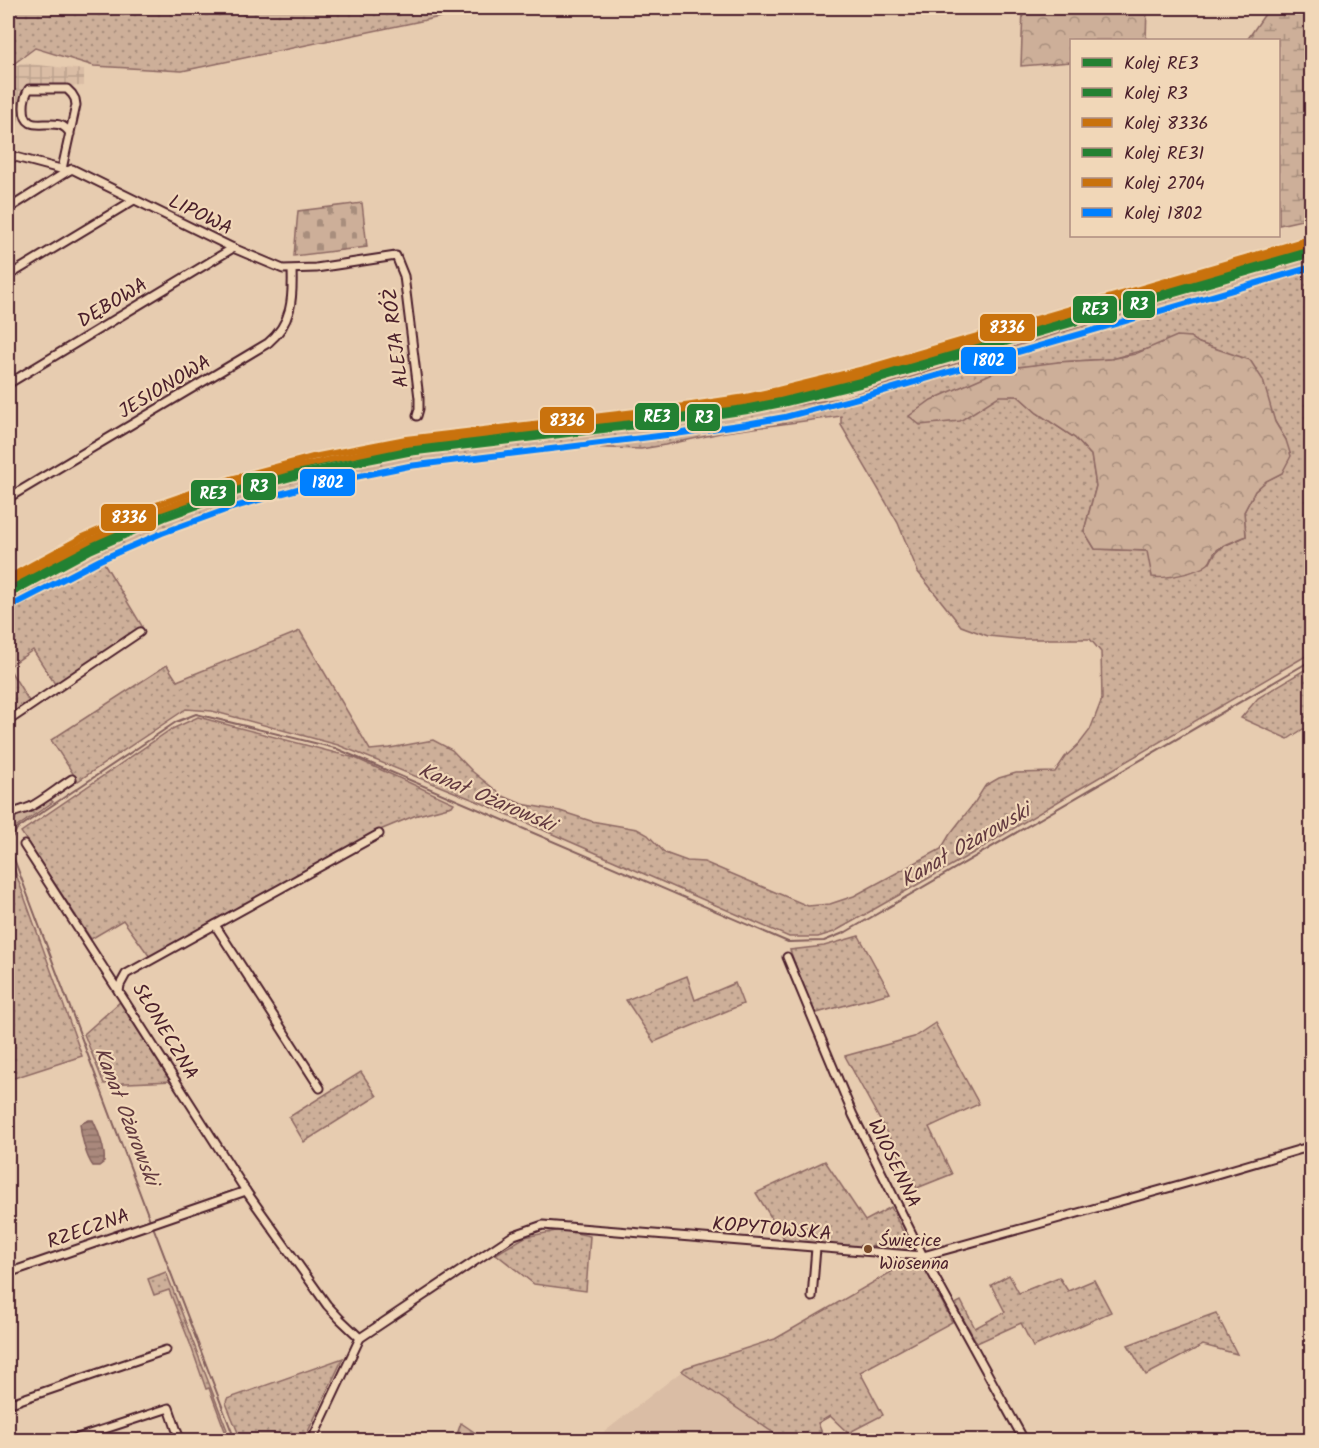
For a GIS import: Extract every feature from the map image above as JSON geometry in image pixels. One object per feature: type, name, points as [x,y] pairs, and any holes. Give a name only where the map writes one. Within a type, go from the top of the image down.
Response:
[{"type":"street","points":[[8,209],[65,170],[75,105],[72,94],[67,89],[29,89],[24,101],[24,117],[31,123],[60,124],[70,134]]},
{"type":"street","name":"LIPOWA","points":[[8,155],[65,170],[72,169],[233,248],[283,269],[292,270],[396,256]]},
{"type":"street","points":[[8,276],[134,200]]},
{"type":"street","name":"DĘBOWA","points":[[8,384],[233,248]]},
{"type":"street","name":"ALEJA RÓŻ","points":[[396,256],[404,276],[419,398],[417,416]]},
{"type":"street","name":"JESIONOWA","points":[[8,498],[268,343],[283,328],[287,318],[293,288],[292,270]]},
{"type":"street","points":[[8,721],[140,632]]},
{"type":"street","points":[[8,814],[32,806],[72,779]]},
{"type":"street","name":"SŁONECZNA","points":[[360,1338],[327,1305],[246,1191],[119,992],[126,974],[379,834]]},
{"type":"street","points":[[24,845],[119,992]]},
{"type":"street","points":[[215,925],[320,1088]]},
{"type":"street","name":"WIOSENNA","points":[[787,957],[853,1115],[923,1256],[1024,1440]]},
{"type":"street","name":"KOPYTOWSKA","points":[[360,1338],[514,1235],[543,1225],[923,1256],[1311,1146]]},
{"type":"street","name":"RZECZNA","points":[[8,1273],[246,1191]]},
{"type":"street","points":[[812,1297],[816,1248]]},
{"type":"street","points":[[312,1440],[360,1338]]},
{"type":"street","points":[[8,1404],[166,1350]]},
{"type":"street","points":[[71,1440],[169,1408],[180,1440]]},
{"type":"shaded area","points":[[20,63],[84,70],[84,86],[27,88],[11,148],[8,147],[8,73]]},
{"type":"shaded area","points":[[93,1120],[103,1147],[104,1162],[99,1166],[93,1166],[90,1162],[83,1140],[80,1124]]},
{"type":"shaded area","points":[[682,1371],[784,1440],[594,1440]]},
{"type":"green space","points":[[8,8],[483,8],[182,71],[94,66],[35,48],[8,68]]},
{"type":"green space","points":[[1023,8],[1147,8],[1146,39],[1070,39],[1070,62],[1021,66]]},
{"type":"green space","points":[[1268,8],[1312,8],[1311,218],[1280,225],[1280,39],[1248,39]]},
{"type":"green space","points":[[362,203],[367,247],[294,256],[298,211]]},
{"type":"green space","points":[[1311,258],[1311,653],[973,853],[834,932],[818,937],[789,937],[479,802],[338,745],[212,711],[186,709],[78,781],[51,740],[167,665],[177,681],[300,631],[370,750],[433,740],[452,750],[473,772],[503,796],[522,804],[560,811],[591,821],[637,829],[648,835],[665,853],[687,861],[704,862],[808,906],[830,904],[854,896],[941,849],[985,786],[999,778],[1016,773],[1055,772],[1065,757],[1090,730],[1102,699],[1101,652],[1090,639],[1019,639],[988,636],[961,626],[918,572],[898,523],[841,425],[841,416],[725,432],[641,449],[579,447],[427,463],[363,475],[244,503],[137,541],[101,558],[142,626],[55,684],[33,650],[8,667],[8,596],[94,552],[184,512],[258,490],[380,459],[723,417],[841,398]],"holes":[[[1190,337],[1199,343],[1250,361],[1275,422],[1286,440],[1282,473],[1266,481],[1255,491],[1244,512],[1246,536],[1221,548],[1210,563],[1148,551],[1095,549],[1084,531],[1096,486],[1091,455],[1075,438],[1037,413],[1018,396],[999,395],[1058,362],[1111,359]]]},
{"type":"green space","points":[[1177,336],[1190,337],[1199,343],[1250,360],[1263,380],[1275,422],[1286,440],[1291,456],[1282,473],[1266,481],[1255,491],[1244,512],[1246,536],[1218,549],[1208,564],[1189,573],[1152,577],[1147,551],[1095,549],[1084,531],[1096,486],[1091,455],[1075,438],[1037,413],[1018,396],[999,396],[960,421],[920,425],[909,416],[931,400],[1002,369],[1058,362],[1111,359],[1135,354]]},
{"type":"green space","points":[[1311,666],[1311,731],[1303,729],[1288,739],[1241,718],[1258,698]]},
{"type":"green space","points":[[8,667],[29,701],[8,716]]},
{"type":"green space","points":[[198,717],[355,758],[454,803],[452,806],[414,816],[380,830],[150,957],[123,920],[91,939],[21,832],[170,730]]},
{"type":"green space","points":[[49,798],[53,802],[14,829],[8,838],[10,818],[24,813]]},
{"type":"green space","points":[[8,852],[82,1056],[8,1080]]},
{"type":"green space","points":[[859,936],[890,993],[813,1014],[790,950],[824,946]]},
{"type":"green space","points":[[687,976],[695,1000],[735,983],[743,1004],[654,1042],[626,1000]]},
{"type":"green space","points":[[120,1002],[173,1081],[104,1084],[84,1034]]},
{"type":"green space","points":[[935,1023],[979,1104],[929,1127],[952,1174],[917,1188],[845,1056],[914,1037]]},
{"type":"green space","points":[[361,1072],[377,1096],[304,1142],[289,1117]]},
{"type":"green space","points":[[825,1161],[865,1221],[891,1207],[910,1246],[909,1250],[904,1252],[785,1240],[756,1193]]},
{"type":"green space","points":[[561,1230],[590,1236],[586,1291],[534,1284],[496,1254],[525,1237]]},
{"type":"green space","points":[[912,1260],[923,1264],[952,1322],[860,1372],[883,1415],[848,1433],[830,1416],[818,1423],[822,1433],[803,1440],[784,1440],[682,1371],[685,1368],[775,1339]]},
{"type":"green space","points":[[166,1272],[227,1430],[225,1431],[209,1388],[206,1389],[169,1290],[154,1295],[148,1279]]},
{"type":"green space","points":[[1009,1275],[1019,1293],[1059,1277],[1068,1291],[1094,1280],[1111,1312],[1033,1347],[1021,1323],[977,1343],[955,1304],[961,1301],[975,1328],[1005,1312],[991,1285]]},
{"type":"green space","points":[[1216,1313],[1237,1354],[1203,1345],[1146,1375],[1128,1345],[1152,1336]]},
{"type":"green space","points":[[343,1358],[304,1440],[241,1440],[226,1403],[227,1399]]},
{"type":"green space","points":[[461,1423],[486,1440],[455,1440]]},
{"type":"waterway","name":"Kanał Ożarowski","points":[[150,1220],[11,851],[11,839],[17,829],[176,722],[196,714],[335,748],[788,942],[824,941],[846,932],[1312,660]]},
{"type":"waterway","name":"Kanał Ożarowski","points":[[154,1229],[235,1440]]},
{"type":"rail line","name":"8336","points":[[8,578],[83,537],[159,504],[231,479],[313,457],[406,439],[746,397],[868,368],[1310,239]]},
{"type":"rail line","name":"2704","points":[[8,583],[90,540],[153,512],[224,487],[296,467],[406,444],[672,412],[779,395],[867,373],[1310,244]]},
{"type":"rail line","name":"RE3","points":[[8,586],[87,544],[162,511],[233,486],[315,464],[407,446],[679,414],[780,397],[870,375],[1312,246]]},
{"type":"rail line","name":"RE31","points":[[8,591],[93,547],[156,519],[226,494],[298,474],[407,451],[673,419],[781,402],[869,380],[1312,251]]},
{"type":"rail line","name":"R3","points":[[12,593],[90,551],[165,518],[235,493],[317,471],[408,453],[680,421],[782,404],[872,382],[1312,254]]},
{"type":"rail line","name":"1802","points":[[15,604],[100,560],[162,533],[231,508],[301,488],[409,466],[675,434],[785,417],[873,394],[1312,267]]},
{"type":"place","name":"Święcice Wiosenna","points":[[868,1249]]}]
